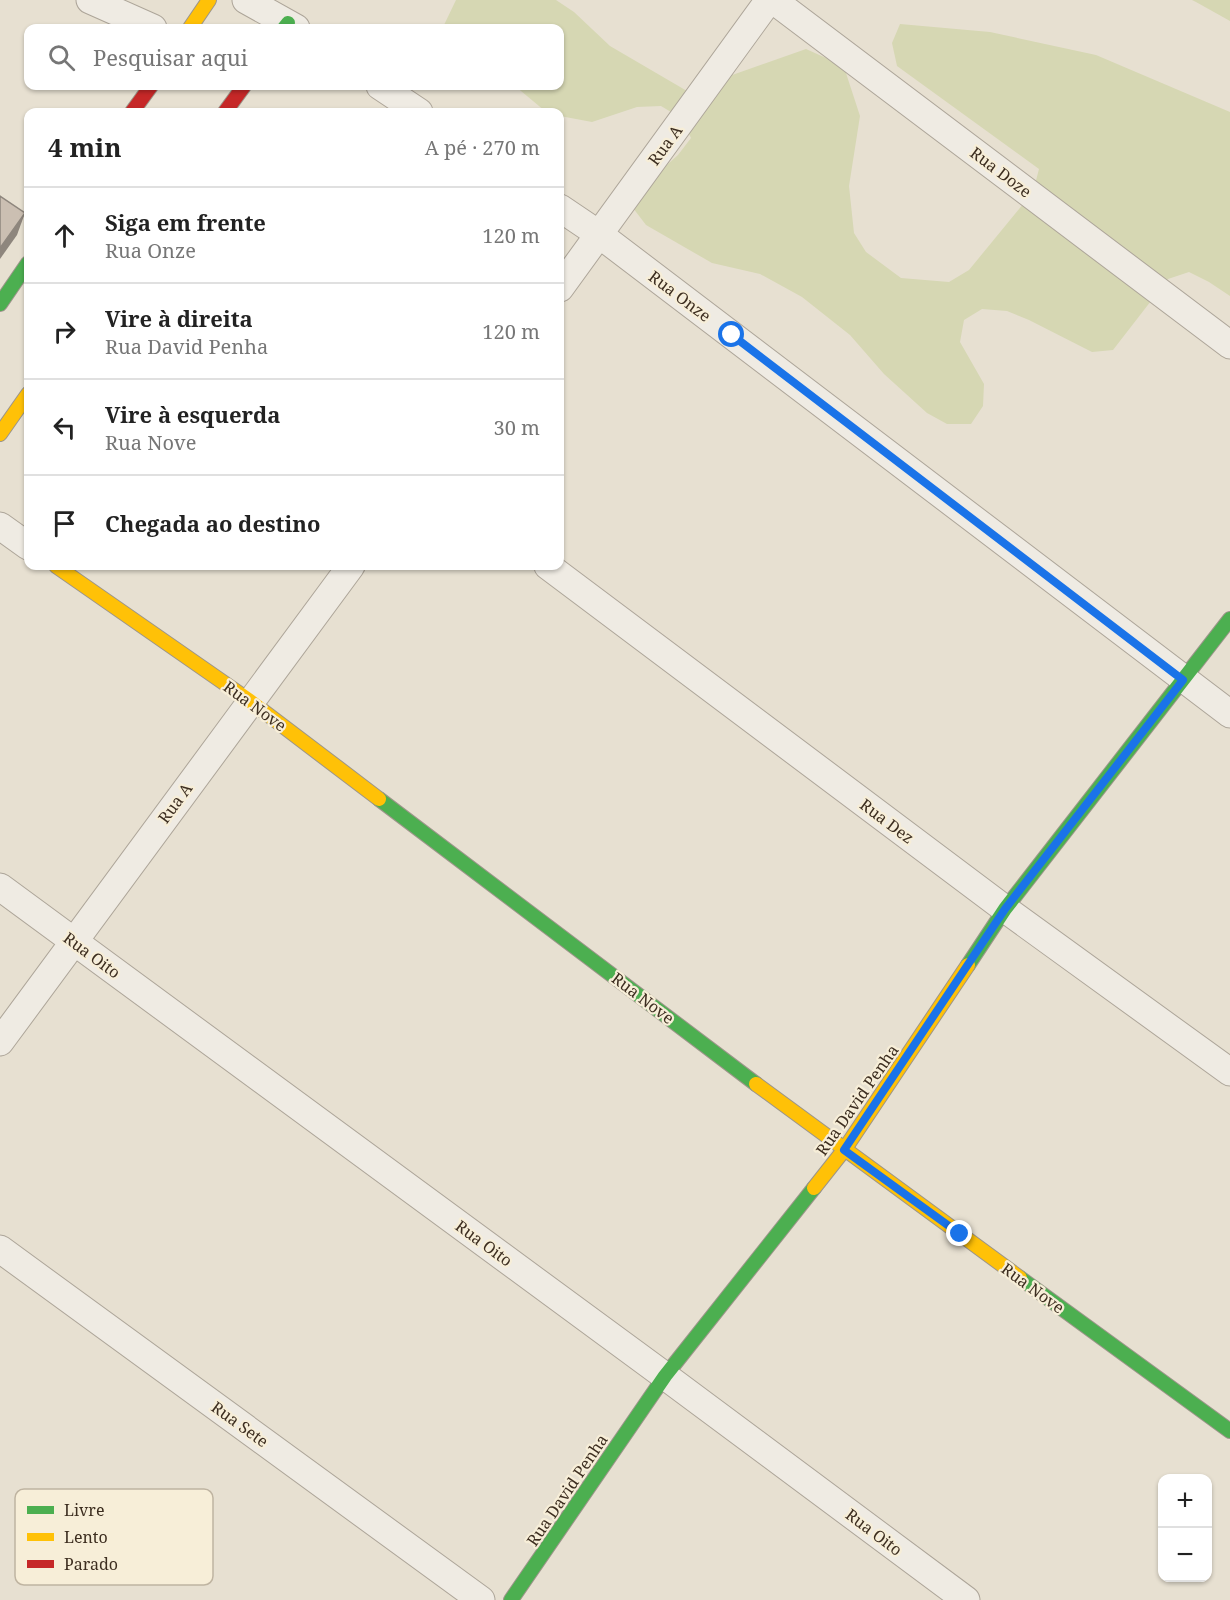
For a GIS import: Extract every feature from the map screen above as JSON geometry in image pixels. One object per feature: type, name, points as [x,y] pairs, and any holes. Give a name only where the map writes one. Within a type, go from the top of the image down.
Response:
[{"type":"street","points":[[90,0],[144,24]]},
{"type":"street","points":[[193,24],[209,0]]},
{"type":"street","points":[[246,0],[284,24]]},
{"type":"street","name":"Rua A","points":[[564,283],[771,0]]},
{"type":"street","name":"Rua Doze","points":[[771,0],[1230,345]]},
{"type":"street","points":[[135,108],[148,90]]},
{"type":"street","points":[[228,108],[241,90]]},
{"type":"street","points":[[386,90],[413,108]]},
{"type":"street","name":"Rua Onze","points":[[564,211],[600,235],[1230,714]]},
{"type":"street","points":[[0,304],[24,269]]},
{"type":"street","points":[[0,434],[24,400]]},
{"type":"street","points":[[0,526],[24,543]]},
{"type":"street","name":"Rua Nove","points":[[62,570],[250,701],[844,1150],[1230,1431]]},
{"type":"street","name":"Rua A","points":[[0,1042],[348,570]]},
{"type":"street","name":"Rua Dez","points":[[553,570],[1005,909],[1230,1072]]},
{"type":"street","name":"Rua David Penha","points":[[511,1600],[664,1376],[844,1150],[1005,909],[1230,619]]},
{"type":"street","name":"Rua Oito","points":[[0,887],[966,1600]]},
{"type":"street","name":"Rua Sete","points":[[0,1249],[481,1600]]},
{"type":"green space","points":[[456,0],[556,0],[574,12],[610,46],[687,91],[806,49],[826,58],[845,70],[860,116],[849,186],[854,233],[866,252],[901,278],[949,282],[969,270],[1033,192],[1039,169],[897,66],[892,43],[900,24],[990,32],[1096,55],[1230,112],[1230,296],[1189,272],[1168,279],[1113,350],[1092,352],[1007,311],[982,309],[964,320],[960,342],[984,384],[983,406],[971,424],[947,424],[927,413],[884,374],[850,335],[802,297],[760,274],[712,263],[646,225],[633,208],[642,187],[678,155],[691,138],[681,118],[661,106],[637,107],[592,122],[564,117],[564,108],[541,108],[520,90],[564,90],[564,24],[444,24]]},
{"type":"green space","points":[[1192,0],[1230,0],[1230,21],[1196,2]]},
{"type":"building","points":[[0,196],[24,214],[0,248]]},
{"type":"traffic: fast","points":[[0,304],[24,269]]},
{"type":"traffic: fast","points":[[968,965],[1005,909],[1230,619]]},
{"type":"traffic: fast","points":[[379,799],[756,1084]]},
{"type":"traffic: fast","points":[[511,1600],[665,1376],[814,1188]]},
{"type":"traffic: fast","points":[[1020,1278],[1230,1431]]},
{"type":"traffic: slow","points":[[193,24],[209,0]]},
{"type":"traffic: slow","points":[[0,434],[24,400]]},
{"type":"traffic: slow","points":[[62,570],[250,701],[379,799]]},
{"type":"traffic: slow","points":[[814,1188],[844,1150],[968,965]]},
{"type":"traffic: slow","points":[[756,1084],[1020,1278]]},
{"type":"traffic: jam","points":[[135,108],[148,90]]},
{"type":"traffic: jam","points":[[228,108],[241,90]]},
{"type":"route","points":[[732,335],[1183,680],[1005,909],[844,1150],[960,1234]]}]
